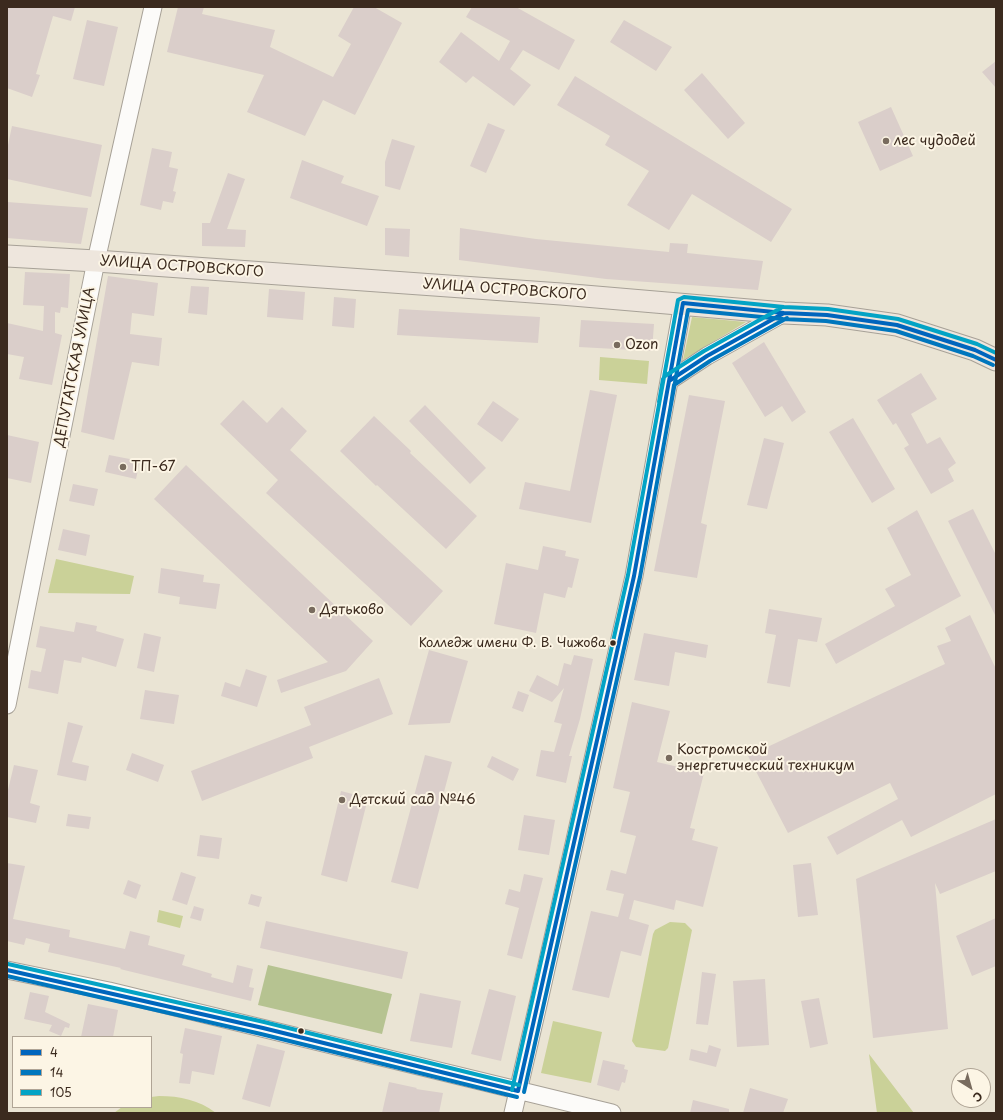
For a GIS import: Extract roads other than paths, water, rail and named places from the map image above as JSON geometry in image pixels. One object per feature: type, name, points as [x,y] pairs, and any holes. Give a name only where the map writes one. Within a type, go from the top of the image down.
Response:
[{"type":"main road","name":"УЛИЦА ОСТРОВСКОГО","points":[[7,256],[96,261],[683,304],[784,313],[828,315],[897,325],[975,350],[996,360]]},
{"type":"street","name":"ДЕПУТАТСКАЯ УЛИЦА","points":[[7,704],[96,261],[153,7]]},
{"type":"street","points":[[513,1113],[634,576],[683,304]]},
{"type":"street","points":[[669,381],[707,356],[784,313]]},
{"type":"street","points":[[7,970],[116,993],[612,1113]]},
{"type":"place","name":"лес чудодей","points":[[886,141]]},
{"type":"place","name":"Ozon","points":[[617,345]]},
{"type":"place","name":"ТП-67","points":[[123,467]]},
{"type":"place","name":"Дятьково","points":[[312,610]]},
{"type":"place","name":"Колледж имени Ф. В. Чижова","points":[[613,643]]},
{"type":"place","name":"Костромской энергетический техникум","points":[[669,758]]},
{"type":"place","name":"Детский сад №46","points":[[342,800]]}]
